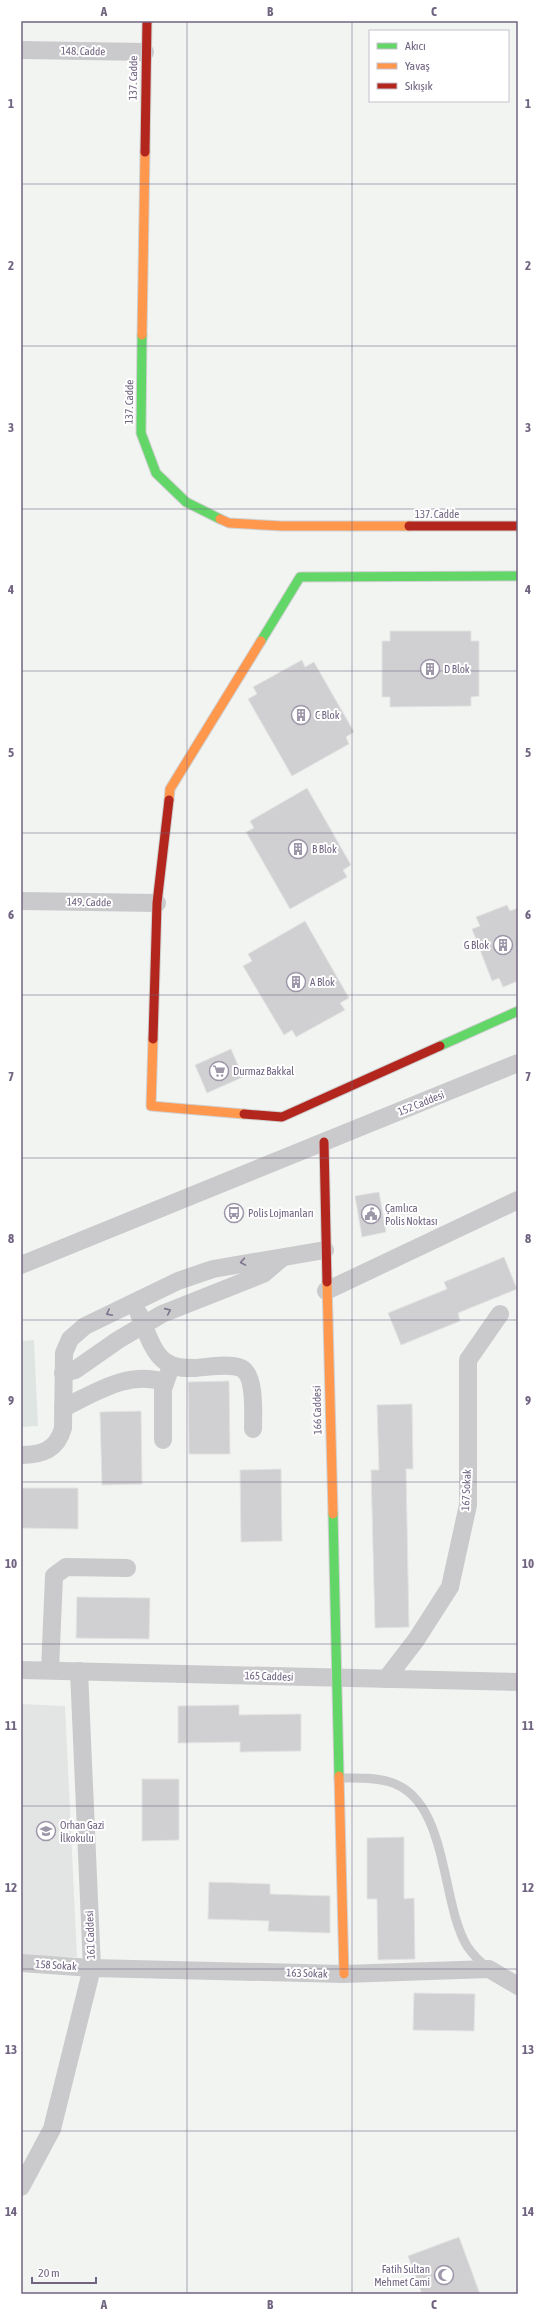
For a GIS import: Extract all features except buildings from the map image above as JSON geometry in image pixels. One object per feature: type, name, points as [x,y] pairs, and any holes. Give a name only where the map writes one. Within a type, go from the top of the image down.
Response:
[{"type":"street","name":"137. Cadde","points":[[147,21],[140,433],[156,473],[186,502],[229,523],[282,526],[518,526]]},
{"type":"street","name":"148. Cadde","points":[[21,50],[146,52]]},
{"type":"street","points":[[518,576],[300,577],[170,789],[157,903],[151,1106],[282,1117],[518,1010]]},
{"type":"street","name":"149. Cadde","points":[[21,901],[157,903]]},
{"type":"street","name":"152 Caddesi","points":[[21,1264],[518,1063]]},
{"type":"street","name":"166 Caddesi","points":[[324,1142],[325,1250],[344,1974]]},
{"type":"street","points":[[326,1291],[518,1200]]},
{"type":"street","points":[[21,1455],[41,1454],[56,1444],[63,1428],[64,1353],[70,1339],[77,1332],[133,1301],[178,1281],[213,1269],[248,1261],[282,1258],[325,1250]]},
{"type":"street","points":[[63,1373],[75,1370],[85,1364],[118,1340],[144,1324],[187,1303],[264,1274],[282,1258]]},
{"type":"street","points":[[133,1301],[160,1357],[173,1366],[183,1369],[231,1366],[241,1368],[246,1372],[252,1387],[253,1429]]},
{"type":"street","name":"167 Sokak","points":[[386,1679],[416,1640],[450,1587],[468,1505],[468,1360],[500,1314]]},
{"type":"street","points":[[163,1440],[164,1382],[173,1366]]},
{"type":"street","points":[[63,1408],[129,1379],[144,1378],[164,1382]]},
{"type":"street","points":[[50,1670],[54,1576],[66,1567],[127,1568]]},
{"type":"street","name":"165 Caddesi","points":[[21,1670],[518,1682]]},
{"type":"street","name":"161 Caddesi","points":[[21,2187],[52,2129],[92,1968],[80,1671]]},
{"type":"street","name":"158 Sokak","points":[[21,1963],[92,1968]]},
{"type":"street","name":"163 Sokak","points":[[92,1968],[344,1974],[489,1969]]},
{"type":"street","points":[[489,1969],[518,1986]]},
{"type":"lane","points":[[338,1778],[378,1779],[391,1782],[403,1788],[420,1802],[430,1821],[462,1935],[475,1957],[489,1969]]},
{"type":"shaded area","points":[[34,1340],[38,1426],[21,1427],[21,1341]]},
{"type":"shaded area","name":"Orhan Gazi İlkokulu","points":[[21,1704],[65,1706],[77,1957],[21,1956]]},
{"type":"traffic: fast","points":[[142,335],[141,433],[156,473],[186,502],[220,519]]},
{"type":"traffic: fast","points":[[261,641],[300,577],[518,576]]},
{"type":"traffic: fast","points":[[440,1046],[518,1011]]},
{"type":"traffic: fast","points":[[333,1514],[339,1776]]},
{"type":"traffic: slow","points":[[142,335],[145,152]]},
{"type":"traffic: slow","points":[[220,519],[229,523],[282,526],[409,526]]},
{"type":"traffic: slow","points":[[169,800],[170,789],[261,641]]},
{"type":"traffic: slow","points":[[153,1039],[151,1106],[244,1114]]},
{"type":"traffic: slow","points":[[327,1282],[333,1514]]},
{"type":"traffic: slow","points":[[339,1776],[344,1974]]},
{"type":"traffic: jam","points":[[145,152],[147,21]]},
{"type":"traffic: jam","points":[[409,526],[518,526]]},
{"type":"traffic: jam","points":[[153,1039],[157,903],[169,800]]},
{"type":"traffic: jam","points":[[244,1114],[282,1117],[440,1046]]},
{"type":"traffic: jam","points":[[324,1142],[327,1282]]},
{"type":"place","name":"D Blok","points":[[430,669]]},
{"type":"place","name":"C Blok","points":[[301,715]]},
{"type":"place","name":"B Blok","points":[[298,849]]},
{"type":"place","name":"G Blok","points":[[503,945]]},
{"type":"place","name":"A Blok","points":[[296,982]]},
{"type":"place","name":"Durmaz Bakkal","points":[[219,1071]]},
{"type":"place","name":"Polis Lojmanları","points":[[234,1213]]},
{"type":"place","name":"Çamlıca Polis Noktası","points":[[371,1214]]},
{"type":"place","name":"Orhan Gazi İlkokulu","points":[[46,1831]]},
{"type":"place","name":"Fatih Sultan Mehmet Cami","points":[[444,2275]]}]
